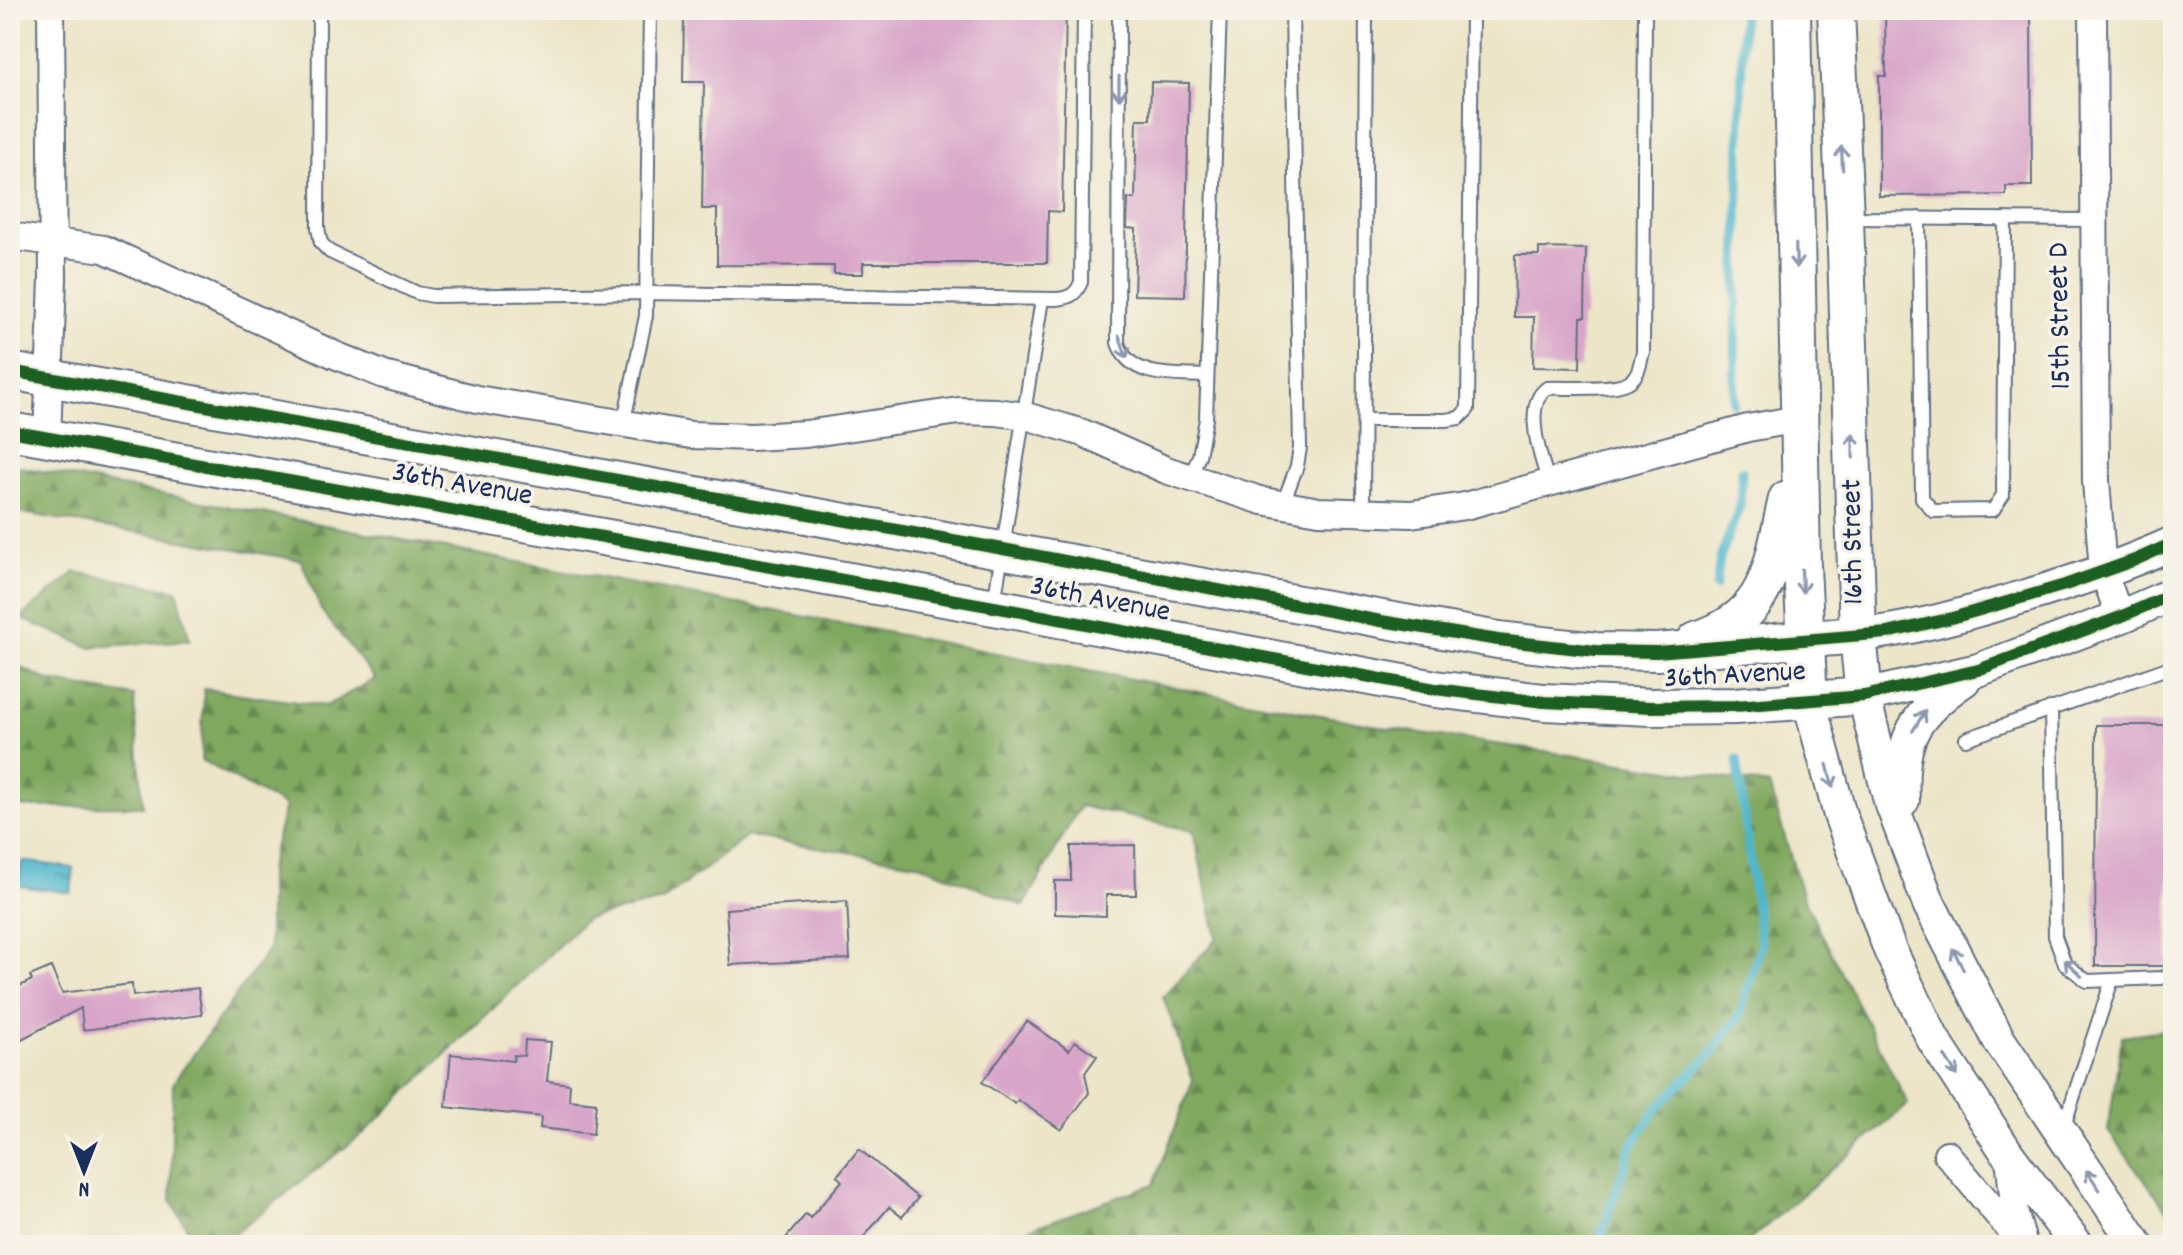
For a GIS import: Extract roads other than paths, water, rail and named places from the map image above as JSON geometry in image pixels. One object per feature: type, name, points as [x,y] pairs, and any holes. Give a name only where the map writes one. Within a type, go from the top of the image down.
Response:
[{"type":"main road","name":"16th Street","points":[[1792,10],[1799,431],[1809,701]]},
{"type":"main road","name":"16th Street","points":[[1836,10],[1858,635],[1864,696]]},
{"type":"main road","name":"36th Avenue","points":[[10,371],[1498,640],[1596,651],[1657,652],[1858,635]]},
{"type":"main road","name":"36th Avenue","points":[[10,431],[1435,689],[1544,702],[1651,707],[1735,706],[1864,696]]},
{"type":"main road","points":[[1657,652],[1729,627],[1757,602],[1768,577],[1799,431]]},
{"type":"street","points":[[47,438],[50,378],[51,10]]},
{"type":"street","name":"15th Street D","points":[[2093,10],[2096,481],[2103,571],[2120,617]]},
{"type":"street","points":[[10,236],[104,249],[384,375],[477,399],[691,435],[752,437],[806,434],[959,411],[996,412],[1026,416],[1083,433],[1190,478],[1282,506],[1411,514],[1465,506],[1748,428],[1799,431]]},
{"type":"street","name":"36th Avenue","points":[[1858,635],[1887,633],[1952,618],[2065,585],[2173,543]]},
{"type":"street","name":"36th Avenue","points":[[1864,696],[1978,670],[2173,594]]},
{"type":"street","points":[[1929,904],[1903,812],[1901,759],[1910,735],[1927,708],[1978,670]]},
{"type":"street","name":"16th Street","points":[[1864,696],[1889,797],[1929,904],[1999,1040],[2137,1245]]},
{"type":"street","name":"16th Street","points":[[1809,701],[1840,815],[1890,950],[1933,1039],[2009,1156],[2077,1245]]},
{"type":"street","name":"16th Street","points":[[1947,1154],[2024,1245]]},
{"type":"street","name":"16th Street","points":[[2009,1156],[2015,1215],[2024,1245]]},
{"type":"lane","points":[[319,10],[318,228],[321,243],[330,252],[417,293],[433,296],[646,293],[1042,299],[1069,298],[1081,282],[1084,10]]},
{"type":"lane","points":[[623,425],[646,316],[650,10]]},
{"type":"lane","points":[[1119,10],[1118,343],[1127,359],[1144,370],[1207,376]]},
{"type":"lane","points":[[1190,478],[1199,456],[1206,419],[1220,10]]},
{"type":"lane","points":[[1282,506],[1297,466],[1300,448],[1292,10]]},
{"type":"lane","points":[[1363,513],[1366,10]]},
{"type":"lane","points":[[1364,420],[1446,420],[1459,418],[1468,409],[1472,10]]},
{"type":"lane","points":[[1549,483],[1536,430],[1535,404],[1539,394],[1547,388],[1615,386],[1630,381],[1639,371],[1643,352],[1645,10]]},
{"type":"lane","points":[[1845,218],[2093,220]]},
{"type":"lane","points":[[1919,218],[1922,498],[1933,511],[1993,510],[2003,495],[2005,219]]},
{"type":"lane","points":[[994,607],[1042,299]]},
{"type":"lane","points":[[1966,739],[2173,666]]},
{"type":"lane","points":[[2051,708],[2055,936],[2065,964],[2087,981],[2173,975]]},
{"type":"lane","points":[[2062,1133],[2112,980]]},
{"type":"water","points":[[22,861],[74,868],[71,893],[18,886]]},
{"type":"waterway","points":[[1734,403],[1743,10]]},
{"type":"waterway","points":[[1716,587],[1720,558],[1740,506],[1742,471]]},
{"type":"waterway","points":[[1603,1245],[1602,1232],[1632,1144],[1659,1106],[1707,1058],[1740,1015],[1761,945],[1737,759]]}]
